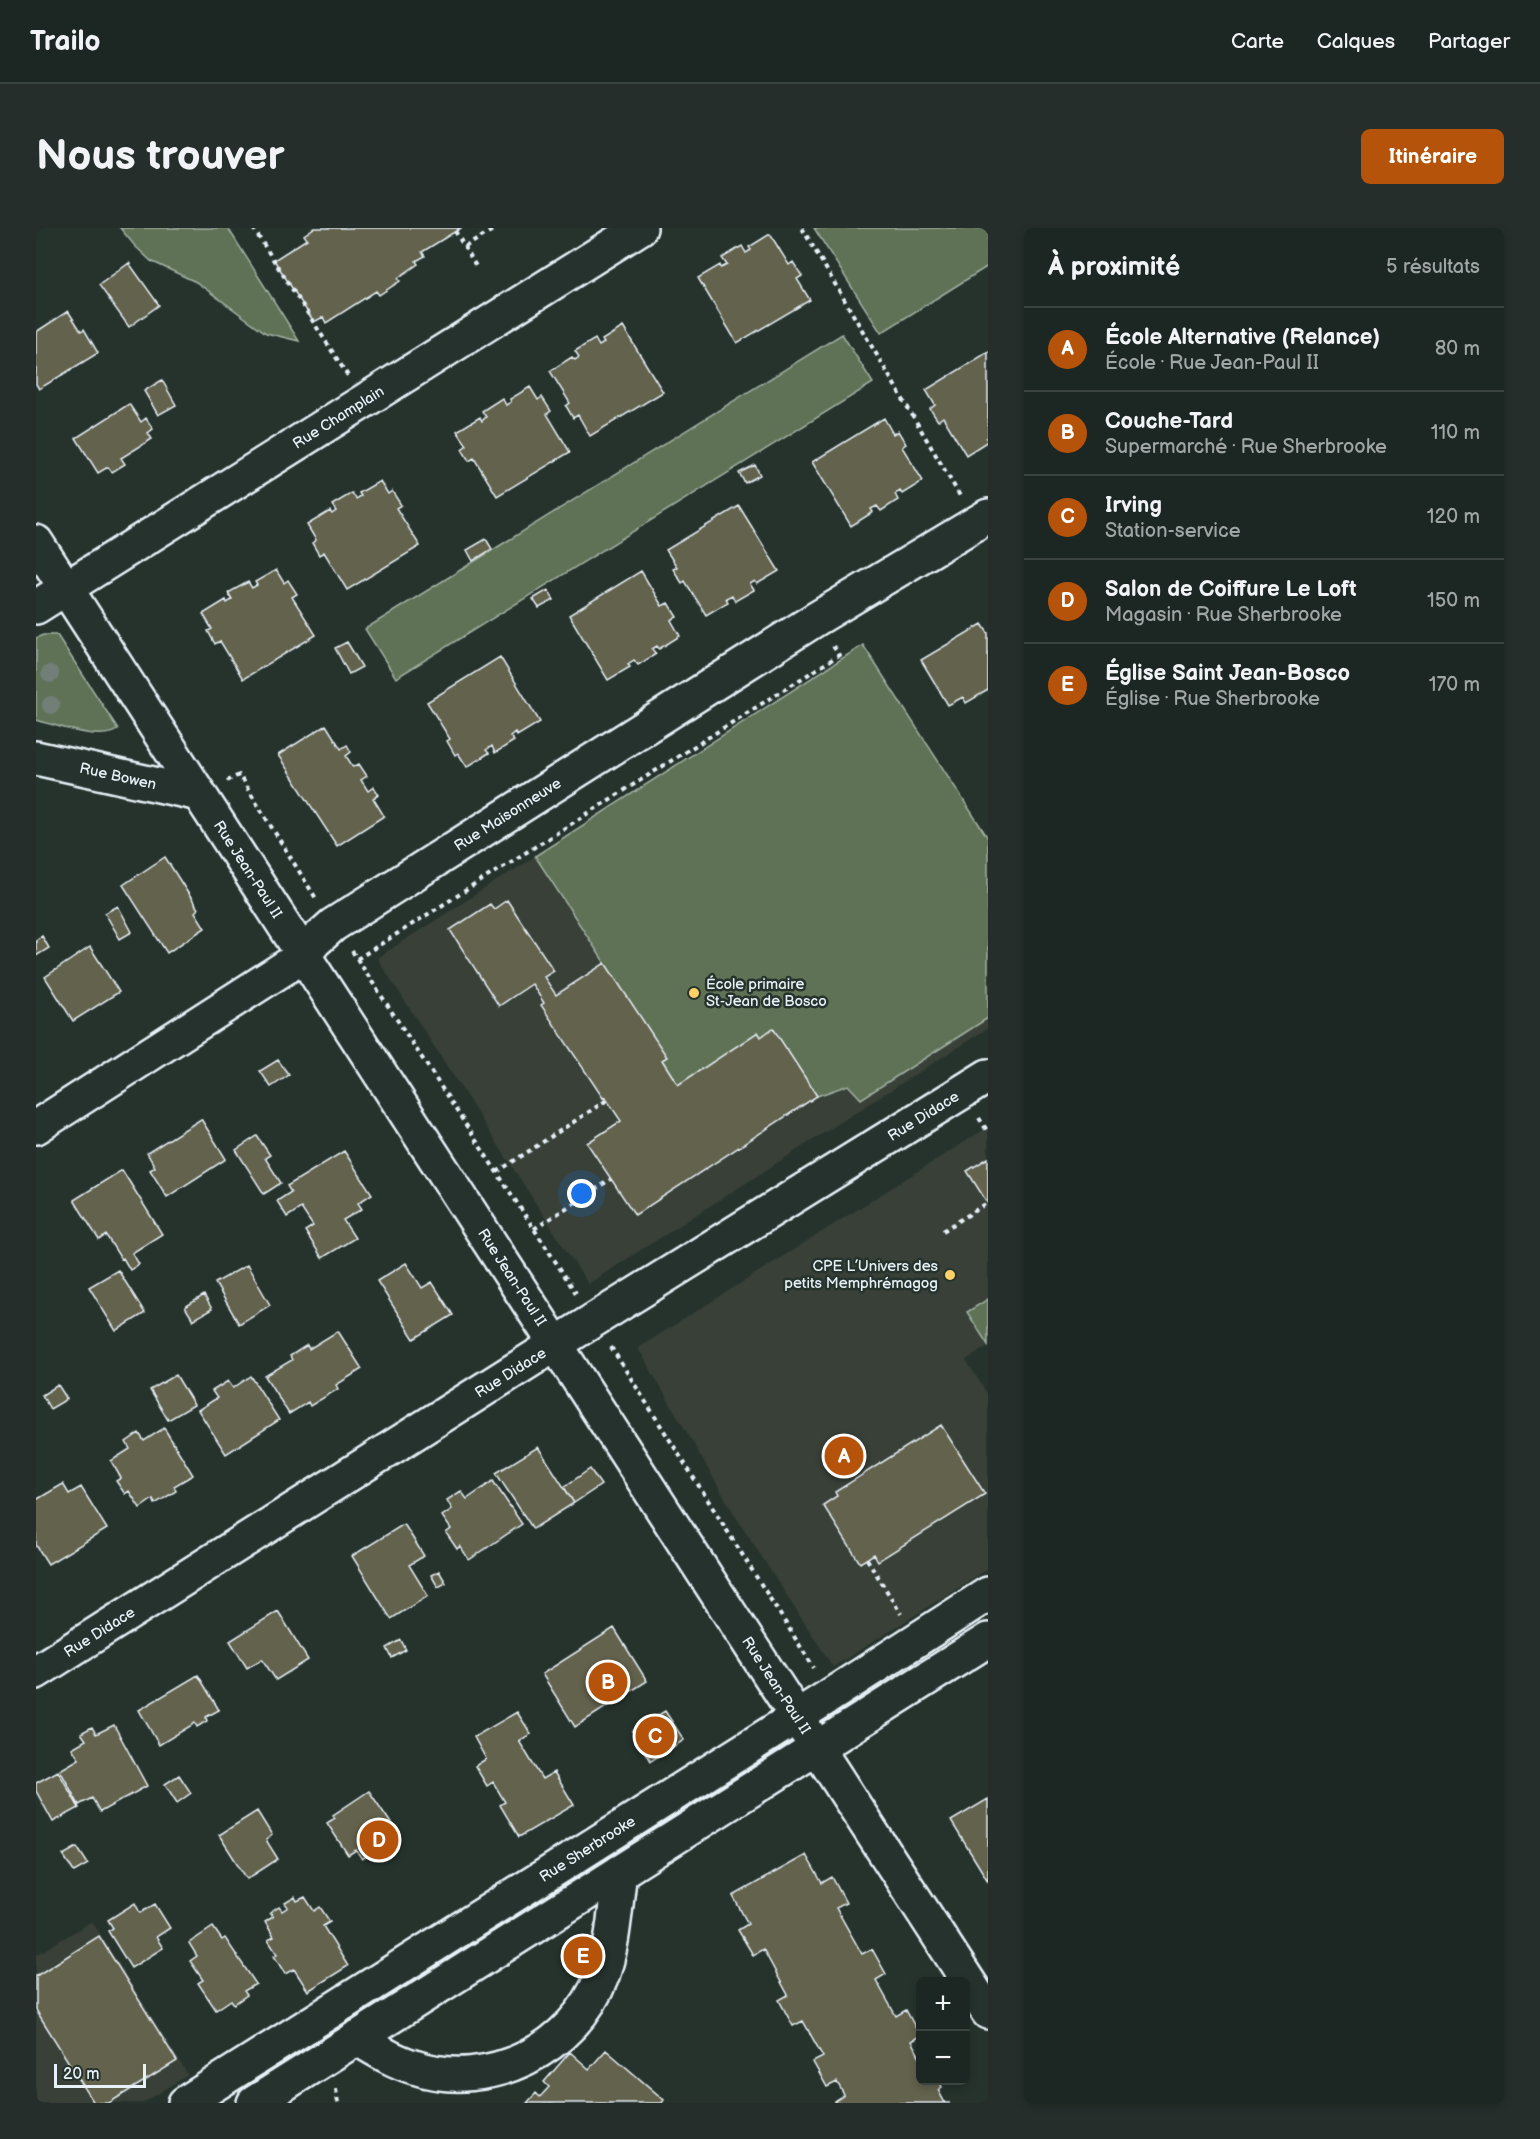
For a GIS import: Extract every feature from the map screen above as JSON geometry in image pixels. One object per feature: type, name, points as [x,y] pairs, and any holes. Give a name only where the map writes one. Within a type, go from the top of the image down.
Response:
[{"type":"street","name":"Rue Champlain","points":[[36,607],[640,228]]},
{"type":"street","name":"Rue Maisonneuve","points":[[36,1127],[303,956],[315,940],[333,925],[816,619],[975,507]]},
{"type":"street","name":"Rue Jean-Paul II","points":[[36,542],[988,2012]]},
{"type":"street","name":"Rue Bowen","points":[[36,758],[199,794]]},
{"type":"street","name":"Rue Didace","points":[[36,1672],[988,1076]]},
{"type":"street","name":"Rue Sherbrooke","points":[[185,2103],[988,1594]]},
{"type":"street","points":[[254,2103],[988,1640]]},
{"type":"street","points":[[356,2038],[393,2059],[415,2068],[460,2074],[505,2067],[526,2059],[546,2047],[579,2016],[592,1997],[601,1976],[608,1954],[620,1872]]},
{"type":"path","points":[[253,228],[364,401]]},
{"type":"path","points":[[465,247],[496,228]]},
{"type":"path","points":[[802,228],[975,507]]},
{"type":"path","points":[[455,231],[477,268]]},
{"type":"path","points":[[496,1172],[607,1100]]},
{"type":"path","points":[[534,1229],[611,1179]]},
{"type":"path","points":[[943,1231],[987,1203]]},
{"type":"path","points":[[867,1559],[917,1640]]},
{"type":"shaded area","name":"École primaire St-Jean de Bosco","points":[[863,645],[988,838],[988,1028],[588,1284],[377,958]]},
{"type":"shaded area","points":[[988,1127],[988,1346],[966,1360],[988,1395],[988,1569],[833,1667],[736,1517],[638,1348]]},
{"type":"shaded area","points":[[92,1921],[188,2075],[143,2103],[36,2103],[36,1955]]},
{"type":"green space","points":[[120,228],[228,228],[299,341],[266,333],[196,282],[151,261]]},
{"type":"green space","points":[[814,228],[988,228],[988,266],[881,333]]},
{"type":"green space","points":[[842,334],[873,383],[396,678],[365,629]]},
{"type":"green space","points":[[43,635],[57,635],[118,729],[111,733],[91,734],[36,720],[36,638]]},
{"type":"green space","points":[[863,645],[988,838],[988,1018],[861,1099],[848,1085],[817,1096],[773,1029],[761,1037],[758,1033],[678,1085],[662,1060],[666,1057],[535,856]]},
{"type":"green space","points":[[988,1299],[988,1345],[967,1312]]},
{"type":"building","points":[[314,228],[461,228],[422,252],[425,256],[416,261],[418,264],[398,278],[400,281],[379,295],[376,291],[326,323],[323,317],[314,322],[274,260],[307,239],[304,235]]},
{"type":"building","points":[[770,234],[789,265],[793,262],[802,276],[797,279],[810,300],[737,343],[698,278],[720,265],[721,268],[727,265],[722,258],[742,246],[746,253],[751,250],[749,247]]},
{"type":"building","points":[[129,263],[159,305],[129,327],[99,285]]},
{"type":"building","points":[[68,311],[81,331],[84,329],[98,353],[39,389],[36,384],[36,332]]},
{"type":"building","points":[[623,327],[663,392],[590,436],[578,415],[573,418],[566,406],[570,403],[550,371],[572,357],[575,360],[579,357],[575,351],[595,339],[599,346],[604,343],[602,340]]},
{"type":"building","points":[[988,352],[988,437],[986,438],[988,441],[966,455],[943,417],[938,421],[930,409],[935,405],[926,390]]},
{"type":"building","points":[[162,380],[176,405],[158,415],[144,391]]},
{"type":"building","points":[[530,387],[538,400],[542,397],[551,411],[547,414],[570,452],[497,496],[474,458],[469,461],[462,449],[467,445],[457,431],[480,417],[482,421],[486,417],[482,411],[502,398],[506,405],[511,402],[510,399]]},
{"type":"building","points":[[129,404],[141,422],[146,418],[153,429],[148,433],[152,439],[121,458],[125,464],[112,472],[108,467],[98,473],[76,438]]},
{"type":"building","points":[[884,418],[893,434],[898,431],[906,444],[902,447],[923,481],[902,494],[900,491],[895,494],[898,500],[881,511],[877,506],[871,509],[873,512],[851,526],[812,462]]},
{"type":"building","points":[[755,465],[760,475],[745,483],[739,473]]},
{"type":"building","points":[[380,481],[388,494],[392,491],[401,505],[396,508],[420,546],[347,590],[324,552],[319,555],[312,543],[316,540],[307,525],[330,511],[332,514],[336,511],[332,505],[352,493],[356,499],[361,496],[359,493]]},
{"type":"building","points":[[739,506],[779,571],[757,584],[755,581],[750,584],[754,590],[735,601],[732,595],[726,598],[728,602],[706,615],[685,581],[682,583],[673,569],[677,567],[666,550]]},
{"type":"building","points":[[486,539],[492,549],[473,561],[467,550]]},
{"type":"building","points":[[276,570],[284,583],[288,580],[297,594],[292,597],[316,635],[243,679],[220,641],[215,644],[208,631],[212,629],[203,614],[226,600],[227,603],[232,600],[228,593],[248,582],[252,588],[257,585],[255,582]]},
{"type":"building","points":[[641,571],[662,606],[668,603],[677,617],[671,620],[680,636],[659,649],[657,646],[652,649],[656,654],[638,665],[634,660],[628,664],[630,667],[608,680],[569,615]]},
{"type":"building","points":[[548,590],[554,600],[539,608],[533,599]]},
{"type":"building","points":[[982,624],[988,633],[988,690],[966,703],[963,697],[948,705],[921,660]]},
{"type":"building","points":[[347,642],[362,667],[349,674],[335,648]]},
{"type":"building","points":[[500,657],[540,722],[517,736],[515,732],[510,736],[514,741],[495,753],[492,746],[486,750],[489,753],[467,767],[458,753],[455,755],[447,741],[450,739],[427,702]]},
{"type":"building","points":[[326,725],[341,749],[347,745],[351,752],[346,756],[353,767],[359,764],[367,776],[361,780],[368,791],[374,787],[379,795],[373,798],[384,816],[337,846],[278,755]]},
{"type":"building","points":[[165,857],[198,909],[195,912],[205,928],[167,953],[123,885]]},
{"type":"building","name":"École primaire St-Jean de Bosco","points":[[507,900],[554,971],[544,977],[556,995],[605,963],[667,1057],[662,1060],[678,1085],[758,1032],[761,1037],[773,1028],[817,1096],[635,1215],[587,1143],[621,1121],[541,1005],[544,1003],[532,984],[499,1006],[450,930],[490,904],[494,909]]},
{"type":"building","points":[[118,906],[132,932],[120,939],[105,913]]},
{"type":"building","points":[[42,936],[49,948],[36,956],[36,940]]},
{"type":"building","points":[[90,947],[119,992],[73,1021],[45,977]]},
{"type":"building","points":[[278,1060],[289,1075],[271,1087],[260,1071]]},
{"type":"building","points":[[201,1119],[226,1159],[167,1197],[150,1170],[155,1167],[147,1153]]},
{"type":"building","points":[[257,1136],[270,1155],[265,1158],[281,1183],[264,1194],[236,1150]]},
{"type":"building","points":[[344,1151],[372,1194],[358,1203],[362,1209],[343,1220],[355,1238],[322,1258],[305,1231],[313,1226],[301,1208],[287,1217],[277,1201],[291,1192],[287,1186]]},
{"type":"building","points":[[988,1158],[988,1204],[967,1171]]},
{"type":"building","points":[[122,1170],[162,1234],[132,1253],[139,1264],[130,1270],[106,1235],[99,1240],[74,1200]]},
{"type":"building","points":[[406,1263],[422,1288],[432,1282],[453,1315],[414,1339],[377,1281]]},
{"type":"building","points":[[247,1265],[270,1305],[239,1324],[215,1283]]},
{"type":"building","points":[[118,1270],[145,1313],[116,1331],[89,1287]]},
{"type":"building","points":[[204,1295],[212,1309],[193,1320],[185,1307]]},
{"type":"building","points":[[338,1331],[362,1369],[336,1385],[338,1389],[310,1406],[308,1402],[289,1414],[265,1376],[292,1360],[290,1356],[307,1345],[309,1349]]},
{"type":"building","points":[[176,1375],[194,1405],[168,1420],[150,1390]]},
{"type":"building","points":[[251,1376],[279,1420],[226,1454],[198,1410],[217,1398],[212,1391],[228,1381],[233,1388]]},
{"type":"building","points":[[58,1385],[67,1399],[50,1409],[42,1395]]},
{"type":"building","points":[[941,1425],[985,1494],[878,1561],[874,1554],[860,1563],[823,1505],[837,1496],[835,1492]]},
{"type":"building","points":[[164,1428],[193,1475],[174,1486],[176,1491],[155,1504],[153,1499],[140,1508],[129,1491],[125,1494],[116,1481],[121,1478],[111,1461],[130,1449],[126,1442],[139,1433],[144,1441]]},
{"type":"building","points":[[538,1447],[574,1503],[533,1529],[496,1473]]},
{"type":"building","points":[[590,1469],[601,1485],[574,1503],[564,1487]]},
{"type":"building","points":[[493,1481],[522,1524],[469,1560],[460,1546],[457,1549],[446,1533],[451,1529],[442,1516],[452,1509],[447,1500],[461,1491],[467,1499]]},
{"type":"building","points":[[63,1484],[69,1494],[81,1487],[107,1529],[48,1564],[36,1545],[36,1500]]},
{"type":"building","points":[[404,1524],[424,1556],[409,1565],[428,1596],[391,1619],[352,1556]]},
{"type":"building","points":[[439,1571],[446,1583],[438,1587],[431,1575]]},
{"type":"building","points":[[278,1611],[308,1660],[276,1680],[262,1659],[247,1668],[230,1641]]},
{"type":"building","points":[[614,1628],[647,1681],[575,1727],[542,1674]]},
{"type":"building","points":[[401,1640],[406,1650],[392,1658],[387,1648]]},
{"type":"building","points":[[198,1675],[219,1710],[206,1717],[207,1721],[197,1727],[195,1723],[159,1745],[139,1710]]},
{"type":"building","points":[[665,1711],[684,1740],[651,1761],[632,1731]]},
{"type":"building","points":[[517,1712],[531,1734],[519,1741],[542,1779],[554,1772],[574,1805],[519,1837],[500,1805],[505,1802],[493,1782],[487,1786],[475,1766],[486,1759],[474,1737]]},
{"type":"building","points":[[114,1725],[147,1786],[100,1812],[92,1798],[79,1805],[60,1770],[79,1759],[72,1748],[86,1740],[81,1733],[92,1727],[96,1734]]},
{"type":"building","points":[[58,1771],[79,1808],[53,1822],[36,1791],[36,1783]]},
{"type":"building","points":[[179,1775],[191,1793],[177,1803],[165,1784]]},
{"type":"building","points":[[369,1791],[399,1835],[389,1841],[391,1845],[373,1856],[372,1853],[362,1859],[356,1850],[348,1855],[327,1823],[335,1818],[333,1815]]},
{"type":"building","points":[[988,1799],[988,1881],[951,1821]]},
{"type":"building","points":[[257,1811],[272,1835],[266,1840],[278,1859],[247,1879],[219,1835]]},
{"type":"building","points":[[77,1847],[88,1864],[74,1872],[63,1855]]},
{"type":"building","points":[[806,1855],[822,1883],[832,1877],[846,1903],[836,1908],[862,1954],[872,1949],[886,1974],[876,1980],[896,2016],[906,2010],[916,2029],[916,2038],[911,2041],[916,2050],[916,2085],[941,2085],[938,2090],[945,2103],[835,2103],[844,2095],[837,2082],[827,2087],[813,2062],[823,2057],[803,2021],[793,2026],[779,2000],[788,1995],[763,1949],[753,1955],[738,1930],[748,1924],[733,1896]]},
{"type":"building","points":[[295,1897],[297,1901],[305,1897],[314,1911],[320,1907],[330,1922],[323,1926],[348,1966],[308,1991],[294,1969],[285,1974],[274,1956],[277,1954],[268,1940],[274,1937],[265,1922],[273,1917],[270,1913],[279,1907],[282,1911],[288,1907],[285,1903]]},
{"type":"building","points":[[135,1903],[140,1913],[155,1904],[170,1928],[156,1937],[163,1948],[131,1968],[108,1931],[113,1928],[108,1920]]},
{"type":"building","points":[[213,1927],[222,1940],[225,1938],[256,1984],[244,1991],[247,1995],[234,2004],[231,2000],[216,2010],[198,1983],[203,1980],[190,1961],[197,1956],[189,1943]]},
{"type":"building","points":[[99,1936],[177,2061],[109,2103],[94,2103],[36,2010],[36,1976]]},
{"type":"building","points":[[606,2050],[664,2100],[662,2103],[527,2103],[536,2093],[540,2097],[549,2087],[544,2082],[570,2052],[589,2069]]},
{"type":"place","name":"École primaire St-Jean de Bosco","points":[[694,993]]},
{"type":"place","name":"CPE L’Univers des petits Memphrémagog","points":[[950,1275]]},
{"type":"place","name":"École Alternative (Relance)","points":[[844,1456]]},
{"type":"place","name":"Couche-Tard","points":[[608,1682]]},
{"type":"place","name":"Irving","points":[[655,1736]]},
{"type":"place","name":"Salon de Coiffure Le Loft","points":[[379,1840]]},
{"type":"place","name":"Église Saint Jean-Bosco","points":[[583,1956]]}]
